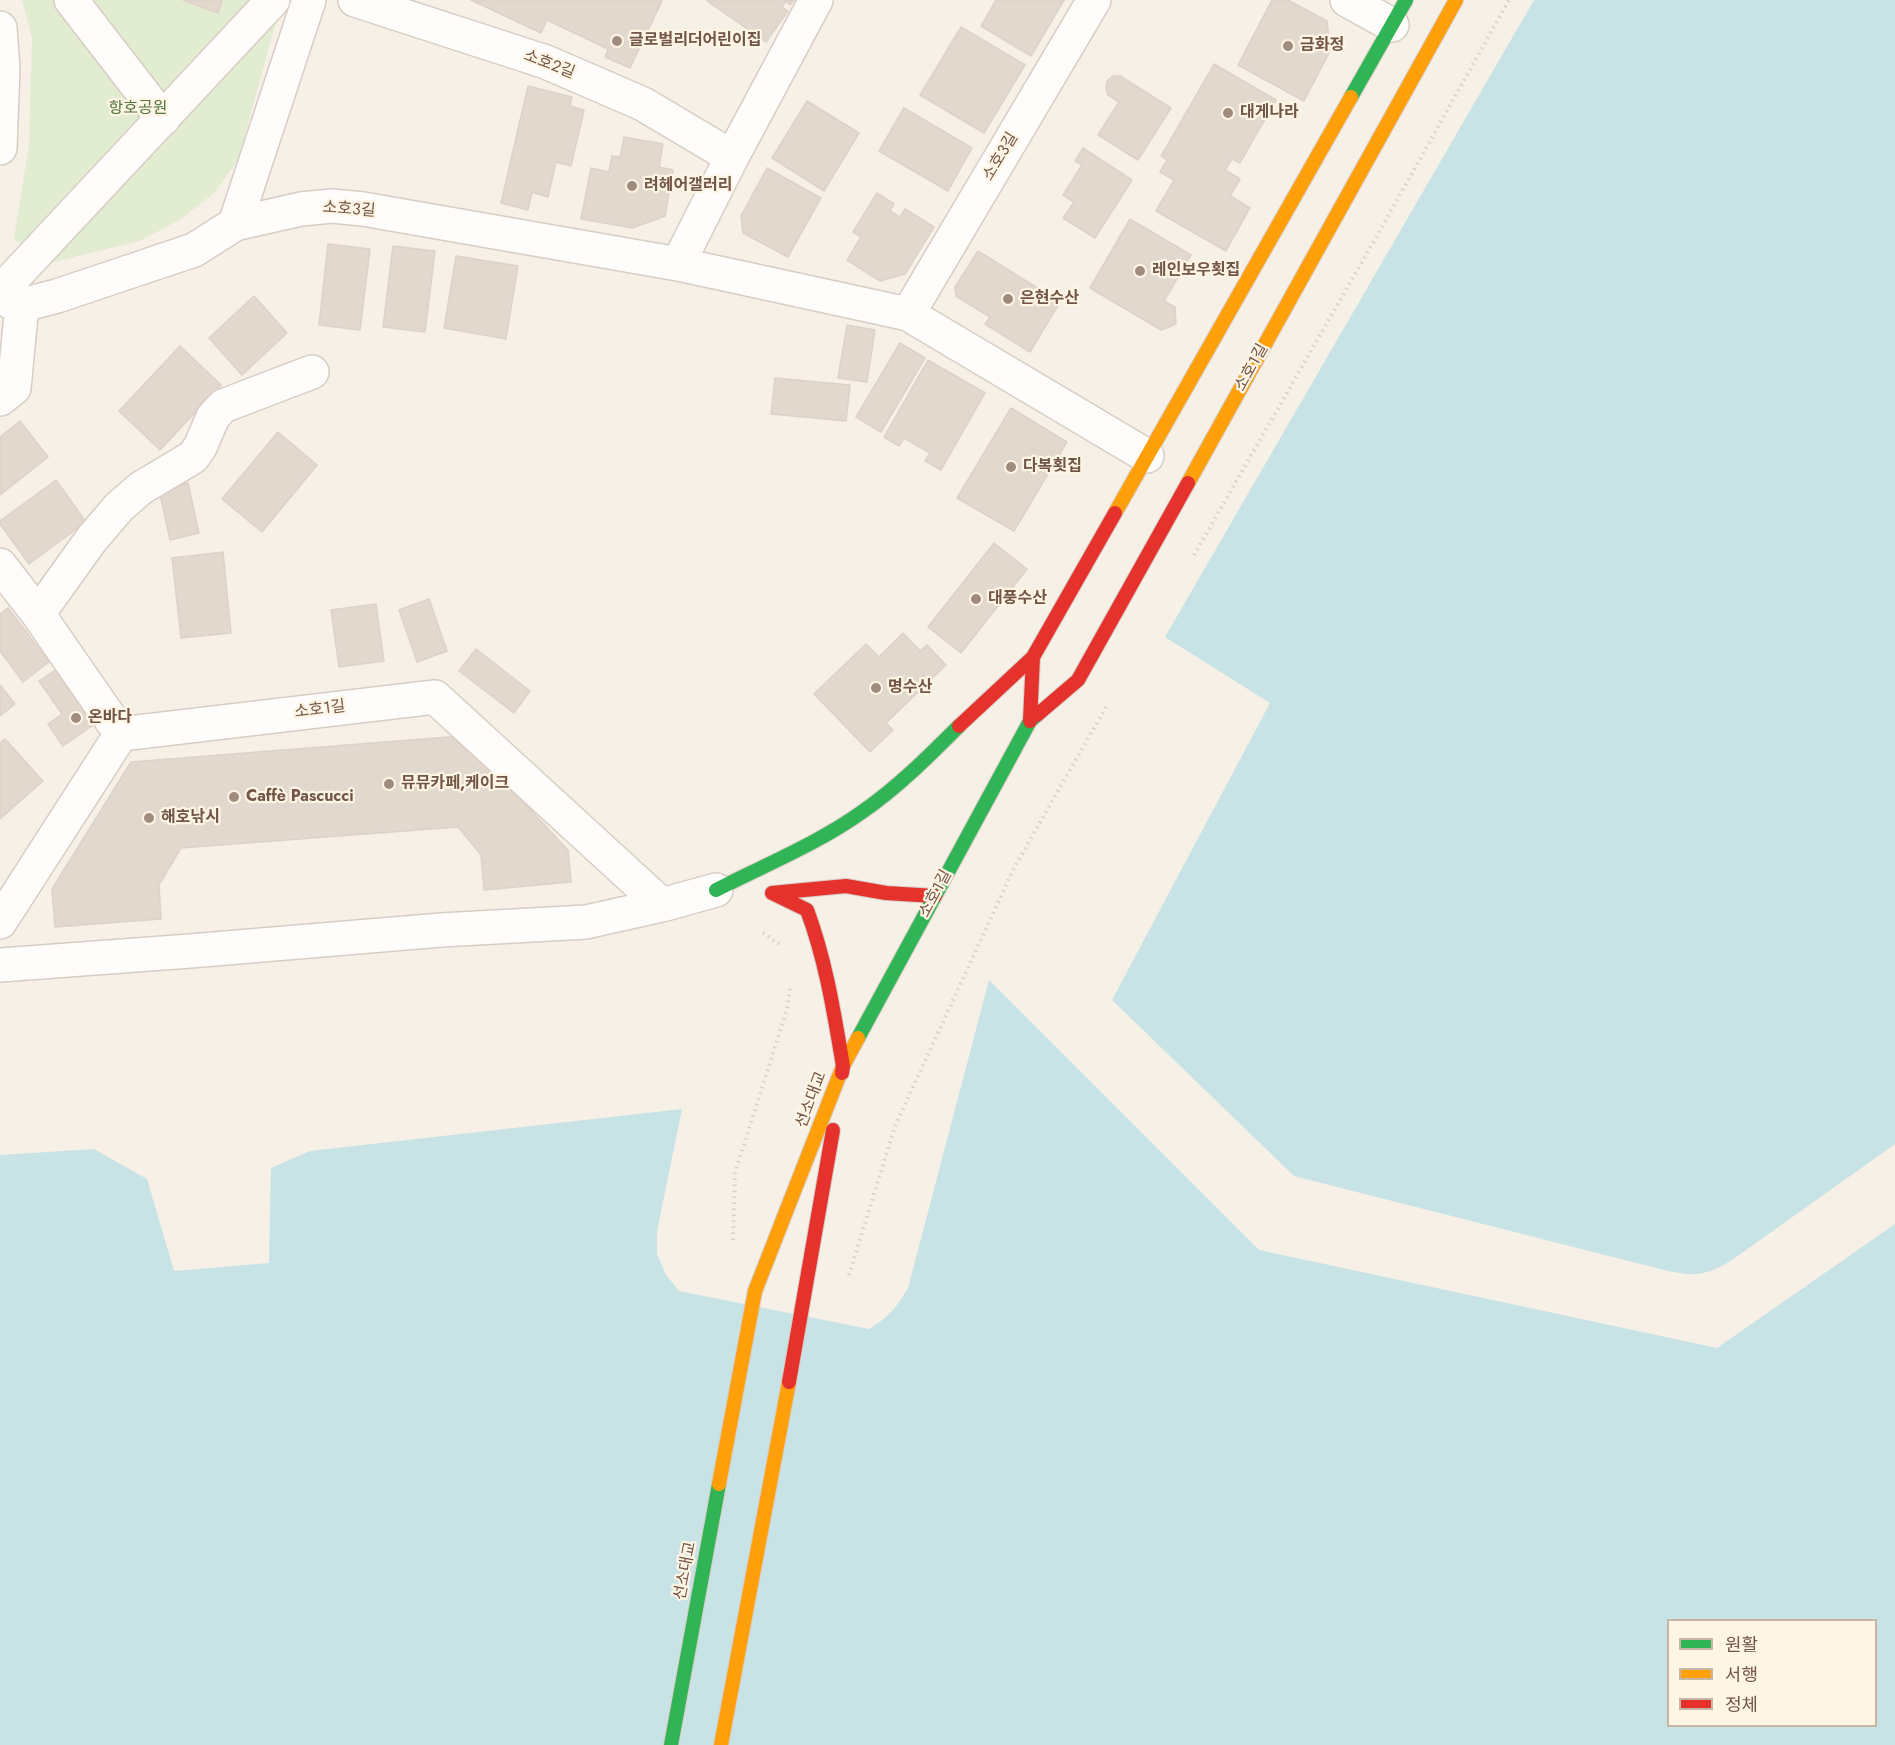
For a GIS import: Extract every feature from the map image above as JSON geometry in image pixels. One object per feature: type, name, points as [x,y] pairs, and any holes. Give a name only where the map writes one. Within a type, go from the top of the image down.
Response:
[{"type":"street","points":[[70,0],[163,119]]},
{"type":"street","points":[[0,399],[15,388],[8,298],[163,119],[273,0]]},
{"type":"street","points":[[235,224],[309,0]]},
{"type":"street","name":"소호2길","points":[[355,0],[546,63],[643,104],[732,157]]},
{"type":"street","points":[[678,264],[816,0]]},
{"type":"street","name":"소호3길","points":[[908,314],[1094,0]]},
{"type":"street","name":"소호1길","points":[[1030,721],[1033,657],[1399,13],[1347,0]]},
{"type":"street","name":"소호1길","points":[[843,1066],[1030,721],[1078,680],[1456,0]]},
{"type":"street","points":[[0,28],[3,68],[0,148]]},
{"type":"street","name":"소호3길","points":[[8,298],[57,296],[194,250],[235,224],[301,209],[332,206],[375,211],[678,264],[908,314],[1147,456]]},
{"type":"street","points":[[38,614],[91,540],[119,507],[141,488],[193,457],[213,417],[223,406],[312,372]]},
{"type":"street","points":[[0,565],[38,614],[121,734],[0,922]]},
{"type":"street","points":[[0,965],[441,930],[586,922],[727,891],[862,812],[911,774],[983,702],[1033,657]]},
{"type":"street","name":"소호1길","points":[[121,734],[435,697],[662,905]]},
{"type":"street","points":[[843,1066],[822,952],[807,910],[766,893],[846,886],[886,893],[935,896]]},
{"type":"street","name":"선소대교","points":[[671,1745],[755,1291],[843,1066]]},
{"type":"street","name":"선소대교","points":[[721,1745],[804,1302],[843,1066]]},
{"type":"path","points":[[1193,556],[1509,0]]},
{"type":"path","points":[[848,1279],[895,1126],[1014,868],[1109,702]]},
{"type":"path","points":[[727,891],[764,934],[787,950]]},
{"type":"path","points":[[733,1251],[735,1173],[787,1009],[790,987]]},
{"type":"green space","name":"항호공원","points":[[22,0],[263,0],[275,25],[238,160],[214,193],[181,219],[140,241],[49,263],[14,239],[29,144],[32,39]]},
{"type":"water","points":[[1534,0],[1895,0],[1895,1144],[1732,1260],[1708,1272],[1694,1274],[1668,1271],[1294,1176],[1112,1000],[1270,703],[1165,637]]},
{"type":"water","points":[[989,980],[1259,1250],[1717,1348],[1895,1224],[1895,1745],[0,1745],[0,1155],[94,1149],[147,1179],[174,1271],[269,1263],[271,1168],[310,1151],[682,1109],[657,1231],[657,1254],[666,1275],[679,1291],[869,1329],[892,1312],[908,1288]]},
{"type":"building","points":[[183,0],[222,0],[218,13]]},
{"type":"building","name":"글로벌리더어린이집","points":[[471,0],[662,1],[630,68],[605,57],[608,49],[547,20],[541,33]]},
{"type":"building","points":[[708,0],[794,0],[790,5],[786,1],[782,7],[788,11],[766,42]]},
{"type":"building","points":[[996,0],[1064,0],[1031,56],[981,26]]},
{"type":"building","points":[[1272,0],[1288,0],[1327,21],[1330,51],[1304,101],[1238,65]]},
{"type":"building","points":[[961,27],[1025,65],[984,133],[920,95]]},
{"type":"building","points":[[1214,64],[1276,100],[1240,163],[1232,159],[1225,170],[1240,179],[1230,196],[1250,208],[1226,251],[1156,211],[1174,180],[1160,172],[1167,160],[1161,156]]},
{"type":"building","points":[[1113,76],[1120,76],[1171,108],[1138,160],[1098,135],[1119,102],[1108,95],[1106,89],[1107,81]]},
{"type":"building","points":[[528,86],[572,97],[570,106],[584,110],[571,166],[556,162],[548,197],[532,192],[528,210],[501,203]]},
{"type":"building","points":[[807,101],[859,133],[824,191],[772,158]]},
{"type":"building","points":[[904,108],[972,148],[948,191],[879,151]]},
{"type":"building","points":[[624,137],[663,144],[659,167],[673,170],[665,216],[632,228],[581,219],[591,168],[609,172],[612,156],[620,157]]},
{"type":"building","points":[[1083,148],[1132,180],[1095,238],[1063,218],[1074,202],[1063,195],[1082,165],[1075,161]]},
{"type":"building","points":[[767,168],[821,198],[788,257],[743,233],[741,216]]},
{"type":"building","points":[[877,193],[894,204],[890,211],[900,217],[905,209],[934,227],[905,274],[880,281],[847,260],[861,237],[853,232]]},
{"type":"building","points":[[1130,219],[1191,255],[1164,301],[1175,307],[1176,324],[1161,330],[1090,288]]},
{"type":"building","points":[[328,244],[370,249],[360,330],[319,325]]},
{"type":"building","points":[[393,246],[435,251],[425,332],[383,327]]},
{"type":"building","points":[[978,251],[1060,302],[1030,352],[985,324],[990,317],[956,296],[955,287]]},
{"type":"building","points":[[456,256],[518,266],[506,339],[444,328]]},
{"type":"building","points":[[254,296],[287,333],[242,375],[209,338]]},
{"type":"building","points":[[847,325],[875,330],[867,382],[838,378]]},
{"type":"building","points":[[900,343],[925,358],[881,432],[856,417]]},
{"type":"building","points":[[180,346],[221,385],[160,450],[119,411]]},
{"type":"building","points":[[928,360],[985,393],[941,470],[925,461],[930,453],[904,438],[899,446],[884,437]]},
{"type":"building","points":[[775,378],[850,385],[846,421],[771,414]]},
{"type":"building","points":[[1011,408],[1067,442],[1014,531],[957,498]]},
{"type":"building","points":[[20,421],[48,457],[0,495],[0,437]]},
{"type":"building","points":[[278,432],[317,465],[262,532],[222,499]]},
{"type":"building","points":[[56,480],[86,522],[29,564],[0,521]]},
{"type":"building","points":[[188,483],[199,533],[170,540],[159,490]]},
{"type":"building","points":[[994,543],[1027,569],[961,653],[928,627]]},
{"type":"building","points":[[223,552],[231,633],[181,638],[172,558]]},
{"type":"building","points":[[429,599],[447,651],[417,662],[399,610]]},
{"type":"building","points":[[376,604],[384,661],[339,667],[331,610]]},
{"type":"building","points":[[8,608],[49,662],[23,682],[0,651],[0,614]]},
{"type":"building","points":[[903,633],[920,651],[927,645],[946,665],[886,723],[893,730],[870,752],[814,694],[866,644],[879,657]]},
{"type":"building","points":[[476,649],[530,691],[514,713],[459,671]]},
{"type":"building","points":[[61,666],[99,721],[63,746],[48,724],[62,714],[39,681]]},
{"type":"building","points":[[0,685],[15,704],[0,716]]},
{"type":"building","points":[[461,736],[568,850],[571,882],[484,890],[481,855],[458,827],[181,848],[159,885],[161,919],[55,927],[52,889],[131,762]]},
{"type":"building","points":[[5,739],[43,781],[0,819],[0,743]]},
{"type":"traffic: fast","points":[[1351,97],[1406,0]]},
{"type":"traffic: fast","points":[[858,1038],[1030,721],[1037,715]]},
{"type":"traffic: fast","points":[[716,890],[845,824],[900,782],[959,726]]},
{"type":"traffic: fast","points":[[671,1745],[719,1484]]},
{"type":"traffic: slow","points":[[1188,483],[1456,0]]},
{"type":"traffic: slow","points":[[1115,513],[1351,97]]},
{"type":"traffic: slow","points":[[719,1484],[755,1291],[843,1066],[858,1038]]},
{"type":"traffic: slow","points":[[721,1745],[789,1382]]},
{"type":"traffic: jam","points":[[1037,715],[1078,680],[1188,483]]},
{"type":"traffic: jam","points":[[1030,721],[1033,657],[1115,513]]},
{"type":"traffic: jam","points":[[959,726],[1033,657]]},
{"type":"traffic: jam","points":[[772,893],[846,886],[886,893],[935,896]]},
{"type":"traffic: jam","points":[[772,893],[807,910],[829,987],[843,1066],[842,1073]]},
{"type":"traffic: jam","points":[[789,1382],[833,1130]]},
{"type":"place","name":"글로벌리더어린이집","points":[[617,41]]},
{"type":"place","name":"금화정","points":[[1288,46]]},
{"type":"place","name":"대게나라","points":[[1228,113]]},
{"type":"place","name":"려헤어갤러리","points":[[632,186]]},
{"type":"place","name":"레인보우횟집","points":[[1140,271]]},
{"type":"place","name":"은현수산","points":[[1008,299]]},
{"type":"place","name":"다복횟집","points":[[1011,467]]},
{"type":"place","name":"대풍수산","points":[[976,599]]},
{"type":"place","name":"명수산","points":[[876,688]]},
{"type":"place","name":"온바다","points":[[76,718]]},
{"type":"place","name":"뮤뮤카페,케이크","points":[[389,784]]},
{"type":"place","name":"Caffè Pascucci","points":[[234,797]]},
{"type":"place","name":"해호낚시","points":[[149,818]]}]
